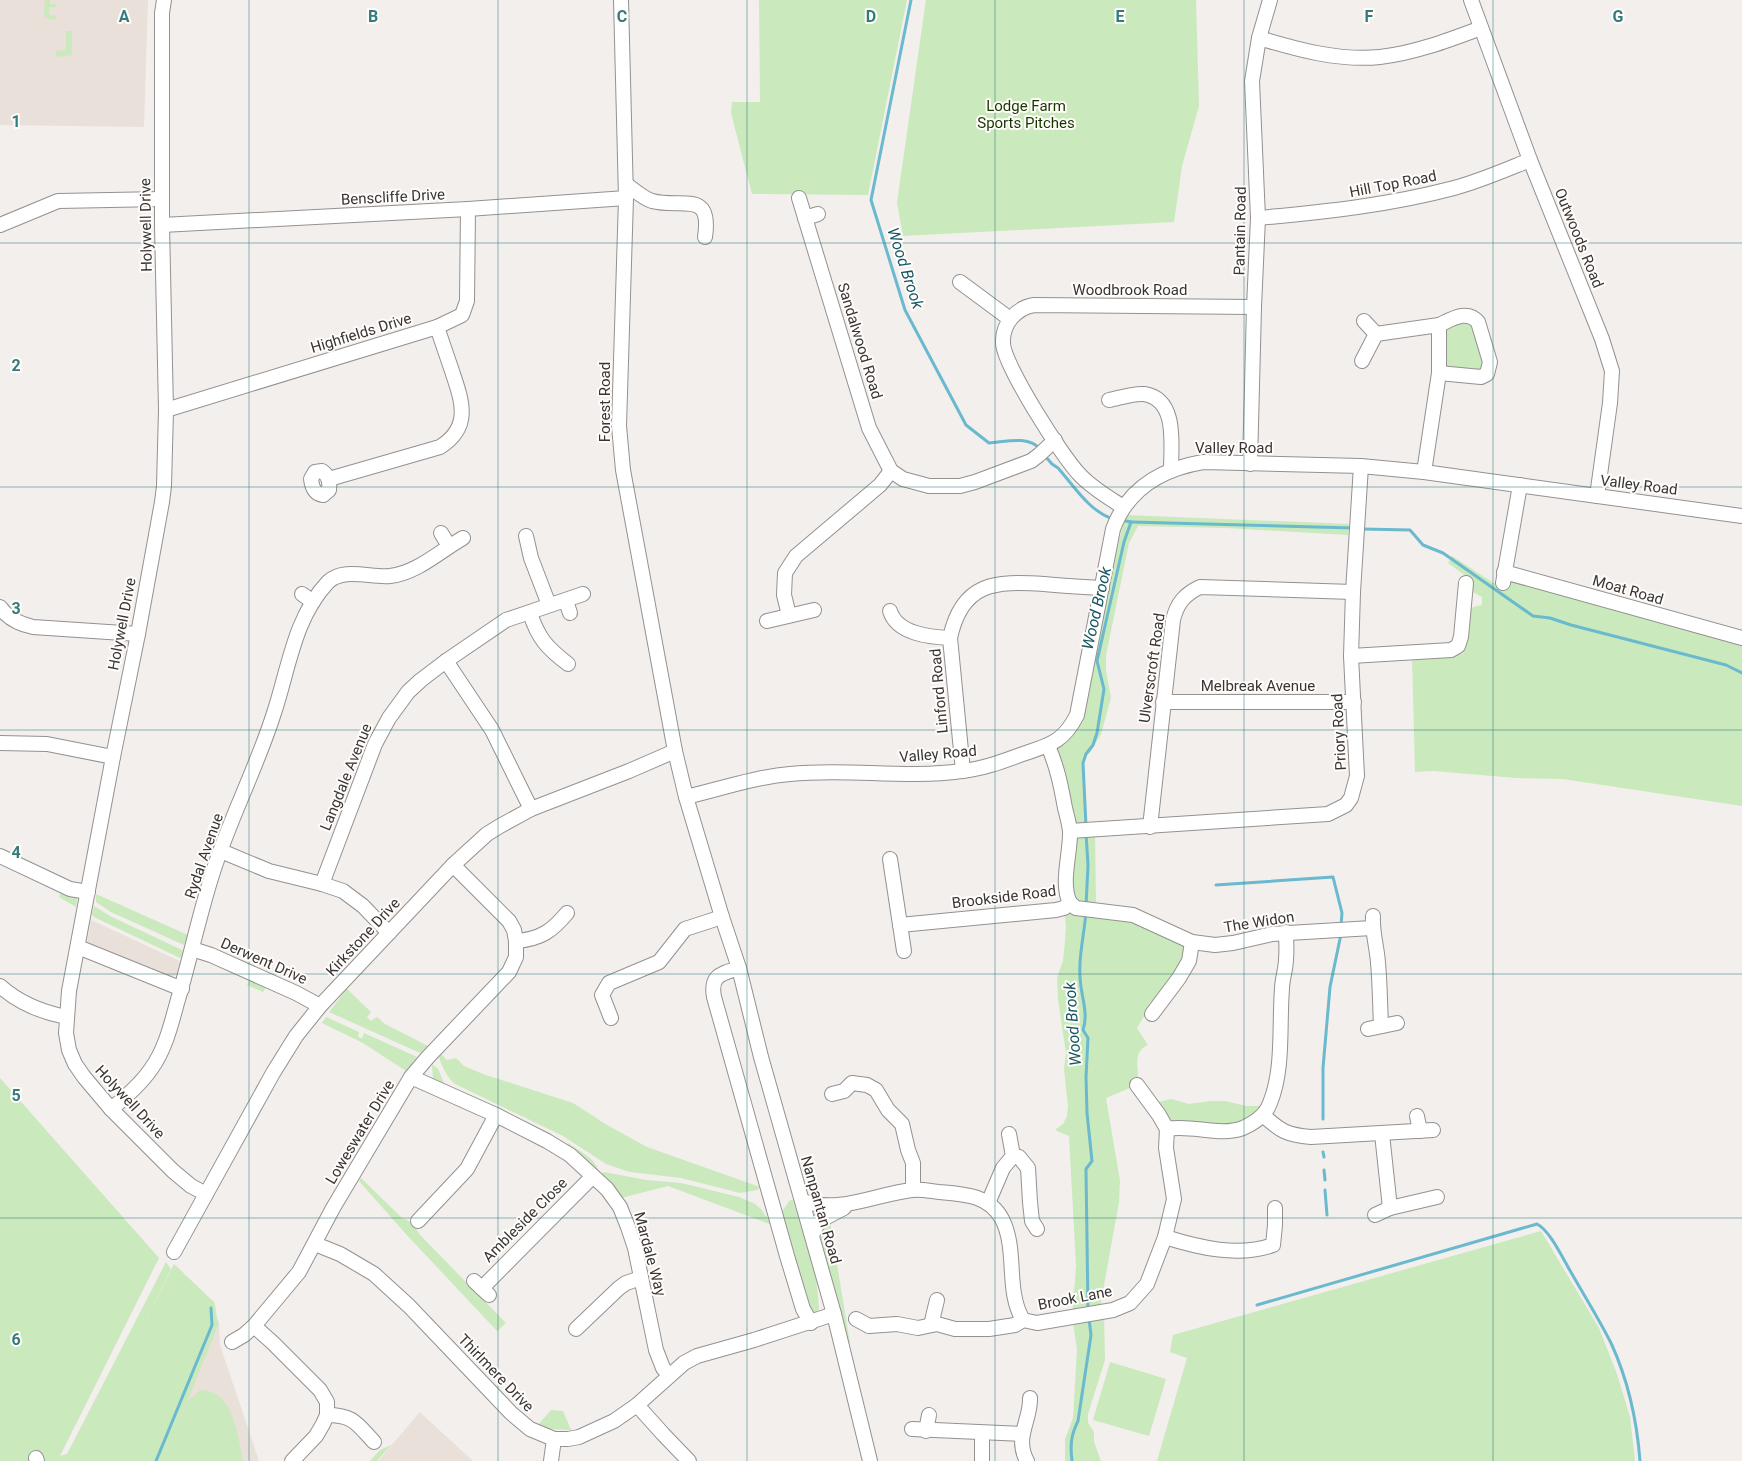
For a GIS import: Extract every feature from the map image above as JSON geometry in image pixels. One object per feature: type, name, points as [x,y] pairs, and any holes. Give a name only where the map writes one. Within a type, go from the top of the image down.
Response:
[{"type":"street","name":"Holywell Drive","points":[[164,0],[162,13],[162,225],[166,410],[162,502],[138,634],[112,757],[66,1017],[66,1033],[69,1050],[84,1078],[111,1109],[174,1171],[191,1186],[206,1194]]},
{"type":"street","name":"Forest Road","points":[[621,0],[626,191],[619,426],[623,470],[674,751],[686,798]]},
{"type":"street","name":"Pantain Road","points":[[1250,464],[1258,218],[1252,81],[1259,38],[1270,0]]},
{"type":"street","name":"Outwoods Road","points":[[1471,0],[1530,160],[1602,339],[1612,371],[1610,403],[1597,496]]},
{"type":"street","points":[[1259,38],[1322,54],[1342,57],[1380,57],[1437,44],[1481,28]]},
{"type":"street","name":"Hill Top Road","points":[[1258,218],[1392,203],[1456,188],[1530,160]]},
{"type":"street","points":[[626,191],[650,200],[698,204],[707,216],[705,237]]},
{"type":"street","name":"Benscliffe Drive","points":[[162,225],[468,209],[626,191]]},
{"type":"street","name":"Sandalwood Road","points":[[799,198],[812,216],[868,428],[891,471]]},
{"type":"street","points":[[0,226],[58,201],[162,199]]},
{"type":"street","name":"Highfields Drive","points":[[166,410],[455,320],[462,315],[467,301],[468,209]]},
{"type":"street","points":[[957,280],[1010,319],[1002,344],[1005,356],[1028,397],[1047,447],[1068,461],[1092,487],[1121,510]]},
{"type":"street","name":"Woodbrook Road","points":[[1010,319],[1019,310],[1034,305],[1254,307]]},
{"type":"street","points":[[1376,334],[1439,325],[1466,315],[1475,319],[1478,322],[1490,362],[1487,374],[1482,378],[1439,374]]},
{"type":"street","points":[[1364,321],[1376,334]]},
{"type":"street","points":[[1424,472],[1439,374],[1439,325]]},
{"type":"street","points":[[329,479],[440,447],[450,441],[457,432],[461,422],[462,402],[437,327]]},
{"type":"street","points":[[1362,361],[1376,334]]},
{"type":"street","points":[[1109,400],[1142,394],[1152,396],[1162,404],[1171,421],[1171,470]]},
{"type":"street","points":[[789,615],[784,595],[786,573],[796,556],[880,485],[891,471],[904,479],[929,486],[960,486],[1018,467],[1047,447]]},
{"type":"street","name":"Valley Road","points":[[686,798],[763,778],[789,774],[816,772],[924,774],[963,771],[996,764],[1048,746],[1062,737],[1070,728],[1077,715],[1113,529],[1121,510],[1139,490],[1155,478],[1171,470],[1204,462],[1361,466],[1424,472],[1742,516]]},
{"type":"street","name":"Priory Road","points":[[1070,831],[1328,814],[1338,810],[1351,798],[1357,776],[1351,656],[1361,466]]},
{"type":"street","name":"Moat Road","points":[[1520,485],[1503,578],[1742,638]]},
{"type":"street","points":[[441,533],[449,546]]},
{"type":"street","points":[[526,536],[536,557],[549,605]]},
{"type":"street","name":"Rydal Avenue","points":[[111,1109],[138,1085],[152,1068],[162,1050],[182,989],[213,872],[264,742],[307,598],[335,577],[343,574],[390,576],[406,572],[463,538]]},
{"type":"street","name":"Linford Road","points":[[963,771],[950,638],[953,623],[968,598],[978,591],[993,585],[1012,582],[1102,588]]},
{"type":"street","points":[[1351,656],[1451,650],[1458,646],[1471,600],[1466,583]]},
{"type":"street","name":"Ulverscroft Road","points":[[1150,826],[1163,702],[1176,609],[1189,592],[1200,587],[1353,592]]},
{"type":"street","name":"Langdale Avenue","points":[[322,884],[375,744],[389,718],[408,692],[446,661],[506,620],[549,605],[568,607],[583,594]]},
{"type":"street","points":[[0,607],[11,619],[20,624],[33,627],[138,634]]},
{"type":"street","points":[[767,621],[814,610]]},
{"type":"street","points":[[530,613],[535,629],[543,642],[552,652],[568,664]]},
{"type":"street","name":"Linford Road","points":[[889,617],[917,633],[930,637],[950,638]]},
{"type":"street","points":[[446,661],[492,730],[531,809]]},
{"type":"street","name":"Melbreak Avenue","points":[[1163,702],[1354,702]]},
{"type":"street","points":[[0,743],[36,743],[112,757]]},
{"type":"street","name":"Brookside Road","points":[[900,925],[1056,910],[1064,908],[1070,903],[1067,898],[1066,884],[1070,831],[1056,763],[1048,746]]},
{"type":"street","name":"Kirkstone Drive","points":[[174,1252],[273,1072],[296,1036],[320,1006],[453,865],[487,834],[531,809],[629,771],[674,751]]},
{"type":"street","name":"Nanpantan Road","points":[[686,798],[739,968],[834,1314],[870,1461]]},
{"type":"street","points":[[221,851],[269,871],[343,891],[352,896],[390,933]]},
{"type":"street","points":[[0,856],[70,889],[88,892]]},
{"type":"street","points":[[890,859],[904,951]]},
{"type":"street","points":[[453,865],[503,913],[514,930],[516,941],[542,935],[559,918]]},
{"type":"street","name":"The Widon","points":[[1070,903],[1076,908],[1133,915],[1192,942],[1215,945],[1286,932],[1342,930],[1373,922],[1379,974],[1374,1027],[1397,1023]]},
{"type":"street","points":[[611,1018],[602,995],[609,982],[658,962],[685,929],[722,917]]},
{"type":"street","points":[[1137,1085],[1159,1115],[1167,1130],[1186,1128],[1220,1132],[1240,1129],[1254,1123],[1263,1115],[1270,1104],[1279,1060],[1282,988],[1286,960],[1286,932]]},
{"type":"street","name":"Loweswater Drive","points":[[232,1342],[254,1326],[299,1272],[333,1208],[411,1077],[506,976],[516,957],[516,941]]},
{"type":"street","points":[[1153,1007],[1179,978],[1189,962],[1192,942]]},
{"type":"street","points":[[78,947],[182,989]]},
{"type":"street","name":"Derwent Drive","points":[[192,949],[211,954],[304,996],[320,1006]]},
{"type":"street","points":[[739,968],[722,974],[714,980],[712,987],[714,997],[789,1265],[803,1309],[811,1323]]},
{"type":"street","points":[[0,986],[13,996],[42,1012],[66,1017]]},
{"type":"street","name":"Mardale Way","points":[[411,1077],[553,1144],[570,1155],[607,1189],[620,1207],[635,1248],[656,1350],[663,1368],[669,1375]]},
{"type":"street","points":[[832,1094],[844,1091],[851,1078],[876,1090],[888,1110],[907,1123],[908,1150],[913,1164],[913,1190]]},
{"type":"street","points":[[1263,1115],[1283,1132],[1293,1136],[1311,1137],[1426,1131],[1417,1116]]},
{"type":"street","points":[[418,1220],[467,1169],[475,1158],[496,1116]]},
{"type":"street","name":"Brook Lane","points":[[988,1203],[1002,1218],[1008,1234],[1017,1306],[1023,1320],[1037,1323],[1113,1310],[1130,1303],[1147,1284],[1165,1237],[1174,1199],[1166,1148],[1167,1130]]},
{"type":"street","points":[[1009,1134],[1013,1156]]},
{"type":"street","points":[[1382,1134],[1390,1208]]},
{"type":"street","points":[[803,1201],[815,1206],[858,1203],[913,1190],[962,1194],[978,1197],[988,1203],[1003,1168],[1013,1156]]},
{"type":"street","points":[[1013,1156],[1019,1157],[1028,1168],[1030,1224]]},
{"type":"street","name":"Ambleside Close","points":[[482,1288],[593,1176]]},
{"type":"street","points":[[1375,1215],[1429,1195]]},
{"type":"street","points":[[812,1235],[817,1224],[823,1218],[858,1203]]},
{"type":"street","points":[[1165,1237],[1196,1246],[1220,1250],[1275,1249],[1275,1208]]},
{"type":"street","name":"Thirlmere Drive","points":[[315,1244],[358,1264],[380,1279],[409,1306],[522,1423],[538,1434],[554,1439]]},
{"type":"street","points":[[576,1329],[619,1288],[626,1283],[641,1278]]},
{"type":"street","points":[[931,1325],[937,1300]]},
{"type":"street","points":[[551,1461],[554,1439],[568,1439],[592,1432],[614,1421],[637,1405],[684,1363],[697,1356],[811,1323],[834,1314]]},
{"type":"street","points":[[856,1320],[868,1333],[897,1324],[918,1328],[937,1324],[955,1329],[989,1330],[1015,1325],[1023,1320]]},
{"type":"street","points":[[254,1326],[320,1390],[327,1402],[327,1415],[316,1436],[292,1461]]},
{"type":"street","points":[[1027,1461],[1022,1434],[1030,1398]]},
{"type":"street","points":[[637,1405],[689,1461]]},
{"type":"street","points":[[327,1415],[341,1415],[352,1419],[374,1442]]},
{"type":"street","points":[[926,1431],[929,1415]]},
{"type":"street","points":[[912,1429],[1022,1434]]},
{"type":"street","points":[[982,1433],[982,1461]]},
{"type":"shaded area","points":[[0,0],[148,0],[144,127],[0,125]]},
{"type":"shaded area","points":[[91,920],[182,962],[179,972],[174,976],[167,977],[91,946],[87,942]]},
{"type":"shaded area","points":[[219,1323],[220,1345],[259,1461],[157,1461],[190,1390]]},
{"type":"shaded area","points":[[420,1412],[425,1417],[473,1461],[378,1461]]},
{"type":"green space","points":[[45,0],[50,0],[50,4],[56,4],[56,7],[49,7],[49,15],[56,16],[56,20],[44,16]]},
{"type":"green space","points":[[759,0],[907,0],[868,195],[752,194],[731,113],[732,102],[760,102]]},
{"type":"green space","name":"Lodge Farm Sports Pitches","points":[[926,0],[1196,0],[1199,106],[1182,166],[1174,222],[903,236],[897,203]]},
{"type":"green space","points":[[66,31],[72,31],[72,55],[56,57],[56,51],[66,50]]},
{"type":"green space","points":[[1471,316],[1489,369],[1439,373],[1439,325]]},
{"type":"green space","points":[[1126,515],[1349,524],[1348,535],[1226,528],[1138,526],[1129,543],[1106,655],[1106,671],[1111,698],[1101,734],[1090,753],[1086,754],[1083,763],[1086,830],[1095,830],[1096,909],[1192,942],[1157,1007],[1150,1002],[1137,1028],[1148,1045],[1139,1053],[1137,1085],[1106,1098],[1120,1181],[1119,1202],[1101,1302],[1104,1312],[1105,1360],[1088,1414],[1088,1423],[1094,1432],[1094,1442],[1101,1461],[1065,1461],[1065,1439],[1073,1418],[1077,1349],[1072,1317],[1076,1266],[1069,1136],[1055,1130],[1063,1124],[1067,1116],[1068,1106],[1064,1069],[1066,1053],[1058,1000],[1057,978],[1063,961],[1065,941],[1064,908],[1070,831],[1048,746],[1070,728],[1074,733],[1083,714],[1106,588]]},
{"type":"green space","points":[[1452,556],[1492,582],[1507,588],[1508,583],[1517,579],[1614,610],[1742,645],[1742,806],[1563,779],[1516,778],[1434,771],[1415,772],[1412,657],[1463,654],[1467,614],[1473,607],[1482,605],[1482,597],[1473,592],[1471,580],[1448,563]]},
{"type":"green space","points":[[62,889],[77,898],[76,907],[59,897]]},
{"type":"green space","points":[[96,894],[188,935],[184,945],[111,912],[96,902]]},
{"type":"green space","points":[[94,906],[110,916],[184,951],[182,957],[180,958],[94,917],[92,914]]},
{"type":"green space","points":[[251,977],[267,985],[263,992],[247,985]]},
{"type":"green space","points":[[347,989],[371,1012],[367,1017],[371,1021],[377,1017],[385,1024],[428,1046],[420,1053],[329,1012]]},
{"type":"green space","points":[[326,1017],[359,1032],[358,1037],[362,1038],[364,1033],[417,1057],[406,1071],[363,1043],[322,1023]]},
{"type":"green space","points":[[441,1054],[447,1060],[456,1058],[464,1066],[483,1074],[573,1103],[607,1125],[647,1147],[760,1187],[757,1190],[740,1193],[681,1178],[630,1172],[606,1164],[563,1136],[455,1084],[443,1068],[439,1057]]},
{"type":"green space","points":[[432,1064],[438,1069],[444,1083],[433,1079]]},
{"type":"green space","points":[[0,1078],[159,1258],[60,1456],[67,1454],[166,1262],[171,1269],[139,1334],[174,1264],[214,1302],[219,1323],[175,1432],[188,1401],[200,1390],[211,1392],[227,1406],[232,1416],[243,1461],[0,1461]]},
{"type":"green space","points":[[1171,1099],[1189,1104],[1225,1101],[1246,1106],[1270,1104],[1254,1123],[1174,1128],[1154,1108],[1159,1102]]},
{"type":"green space","points":[[568,1143],[590,1158],[598,1170],[567,1145]]},
{"type":"green space","points":[[604,1172],[646,1180],[681,1183],[739,1197],[755,1204],[761,1209],[772,1225],[668,1186],[621,1198],[600,1176]]},
{"type":"green space","points":[[361,1178],[417,1230],[506,1323],[497,1331],[405,1233],[359,1181]]},
{"type":"green space","points":[[790,1200],[793,1200],[816,1276],[819,1309],[816,1312],[811,1313],[781,1213]]},
{"type":"green space","points":[[830,1222],[850,1343],[848,1343],[819,1232],[821,1227]]},
{"type":"green space","points":[[1541,1231],[1599,1328],[1617,1374],[1630,1417],[1635,1461],[1157,1461],[1187,1358],[1170,1352],[1173,1335]]},
{"type":"green space","points":[[1110,1362],[1166,1379],[1149,1436],[1093,1420]]},
{"type":"green space","points":[[551,1410],[563,1411],[571,1430],[548,1429],[538,1425]]},
{"type":"green space","points":[[391,1445],[377,1461],[370,1461],[380,1450]]},
{"type":"waterway","name":"Wood Brook","points":[[911,0],[871,200],[905,310],[966,425],[989,443],[1023,441],[1029,442],[1040,449]]},
{"type":"waterway","name":"Wood Brook","points":[[1045,456],[1089,504],[1113,519]]},
{"type":"waterway","name":"Wood Brook","points":[[1086,826],[1083,763],[1097,733],[1104,689],[1097,661],[1124,542],[1131,522],[1121,520]]},
{"type":"waterway","points":[[1131,522],[1353,528]]},
{"type":"waterway","points":[[1362,529],[1410,530],[1423,545],[1443,553],[1533,616],[1550,618],[1726,665],[1742,673]]},
{"type":"waterway","name":"Wood Brook","points":[[1086,833],[1088,865],[1086,906]]},
{"type":"waterway","points":[[1216,885],[1333,877],[1342,913],[1341,925]]},
{"type":"waterway","name":"Wood Brook","points":[[1086,912],[1081,950],[1080,978],[1085,1014],[1083,1030],[1088,1038],[1087,1113],[1092,1161],[1086,1169],[1088,1311]]},
{"type":"waterway","points":[[1323,1119],[1323,1068],[1330,987],[1341,934]]},
{"type":"waterway","points":[[1323,1152],[1324,1157]]},
{"type":"waterway","points":[[1324,1170],[1325,1180]]},
{"type":"waterway","points":[[1325,1190],[1327,1215]]},
{"type":"waterway","points":[[1257,1305],[1537,1224],[1554,1243],[1611,1343],[1631,1401],[1640,1461]]},
{"type":"waterway","points":[[156,1461],[212,1325],[211,1308]]},
{"type":"waterway","name":"Wood Brook","points":[[1072,1461],[1072,1440],[1078,1421],[1091,1335],[1089,1319]]}]
